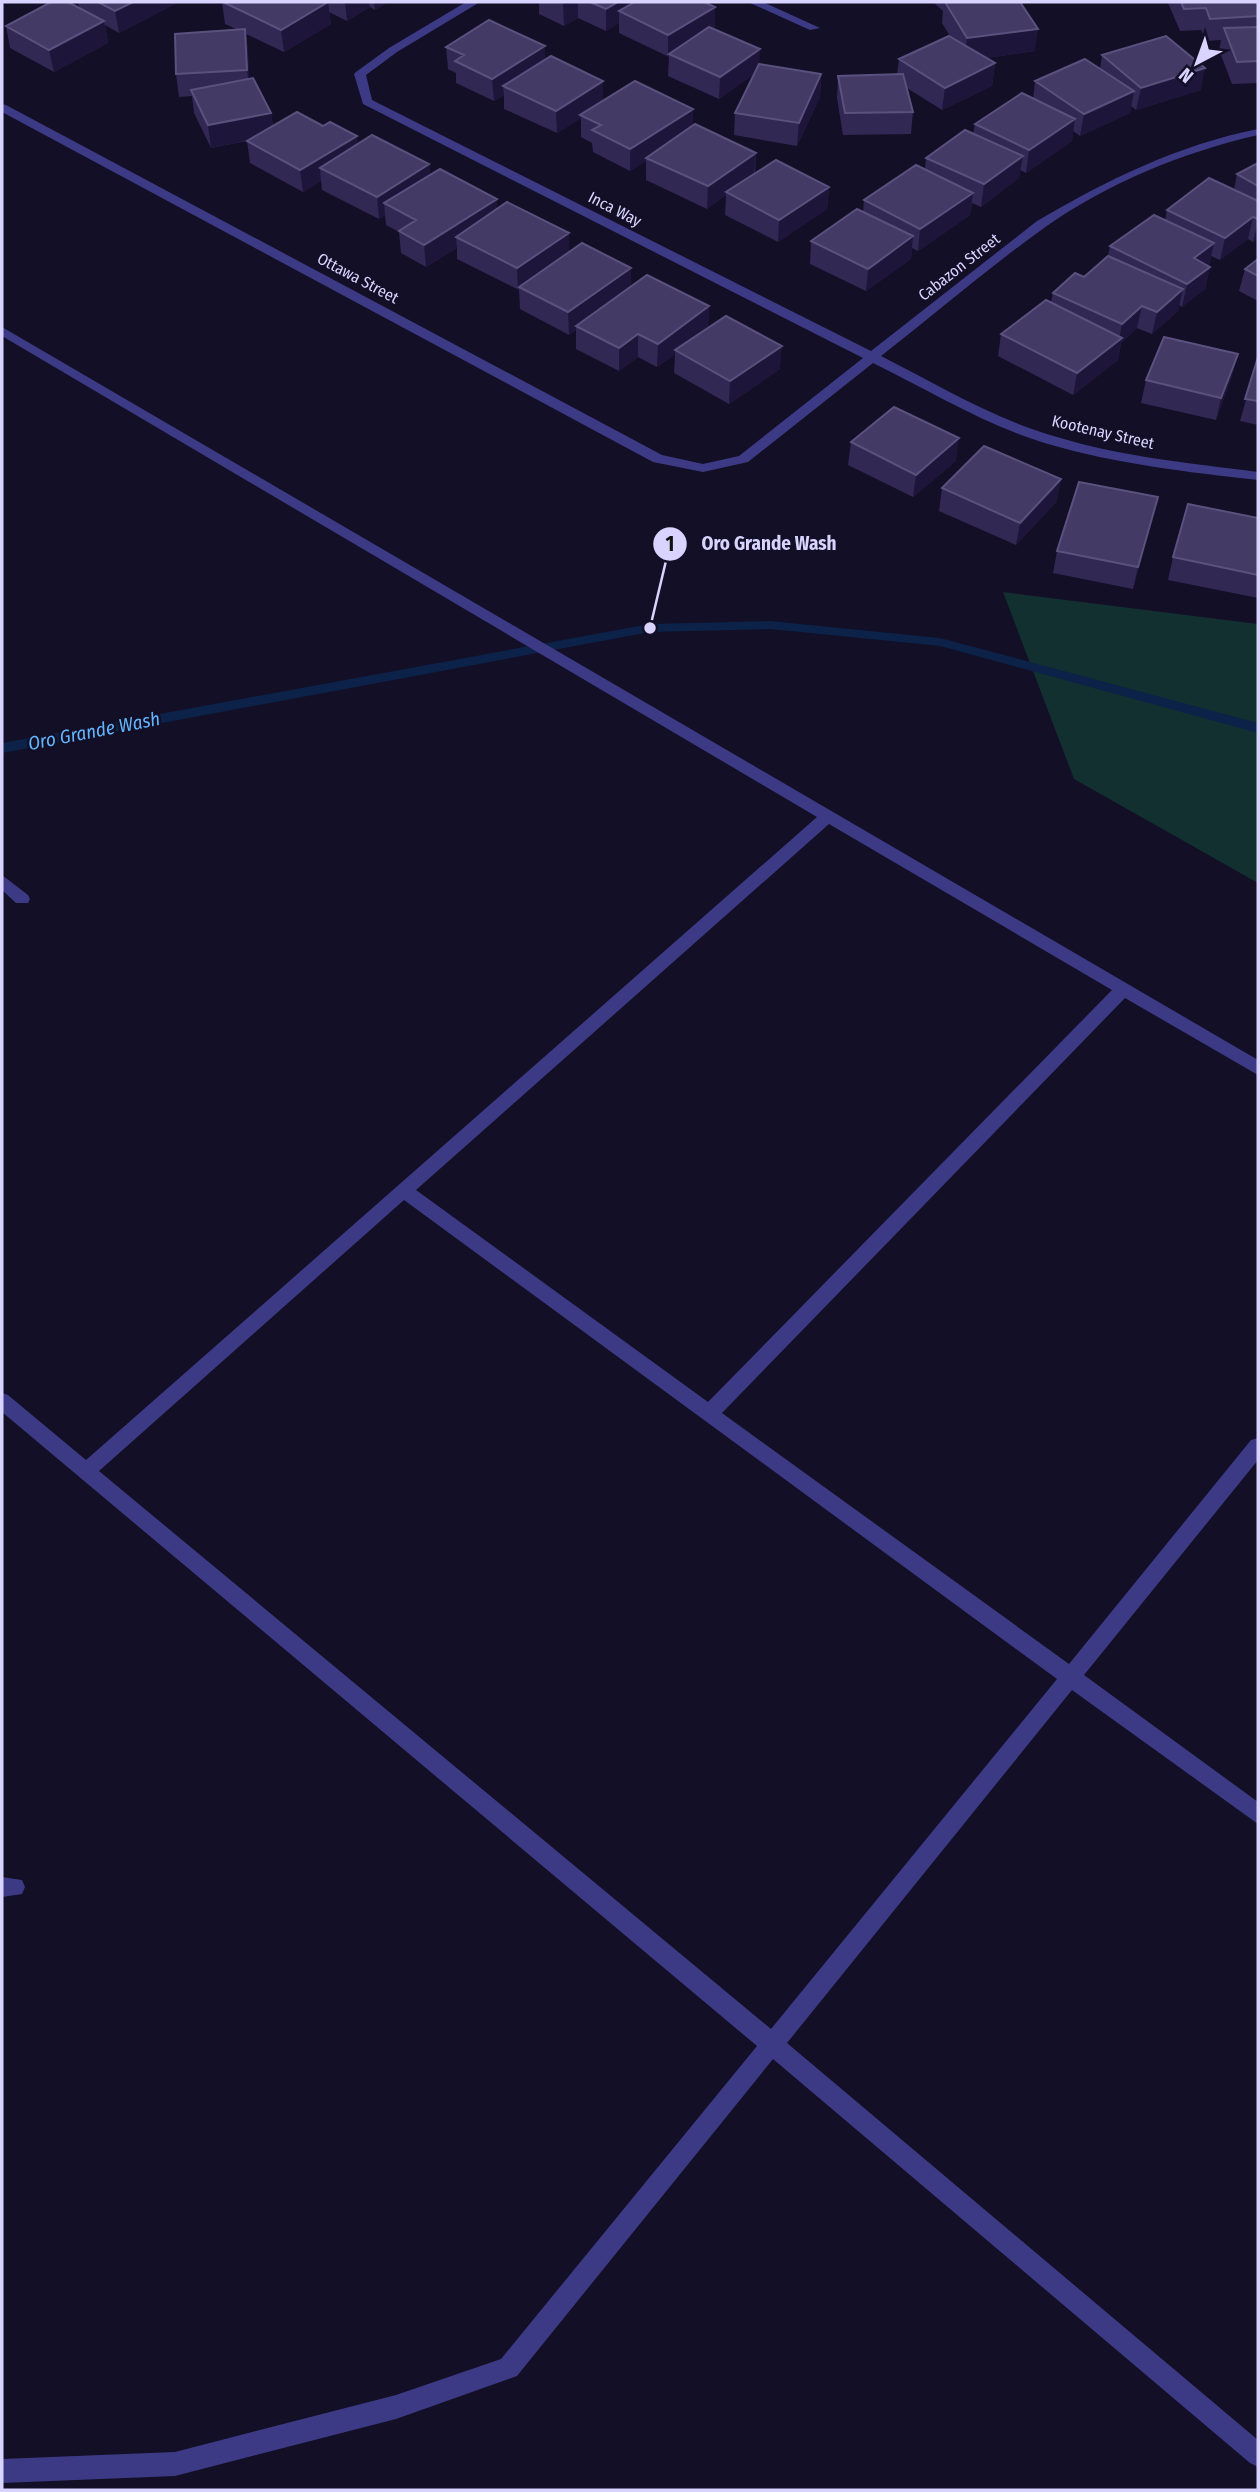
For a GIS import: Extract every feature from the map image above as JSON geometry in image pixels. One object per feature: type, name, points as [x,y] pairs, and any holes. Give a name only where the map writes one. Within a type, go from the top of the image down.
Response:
[{"type":"street","name":"Inca Way","points":[[474,2],[393,50],[360,74],[367,102],[874,356]]},
{"type":"street","points":[[754,2],[814,28]]},
{"type":"street","name":"Ottawa Street","points":[[2,107],[658,459],[703,468]]},
{"type":"street","name":"Cabazon Street","points":[[703,468],[743,459],[1041,224],[1090,195],[1160,160],[1231,137],[1258,132]]},
{"type":"street","points":[[2,331],[1258,1068]]},
{"type":"street","name":"Kootenay Street","points":[[874,356],[985,414],[1050,440],[1121,458],[1258,476]]},
{"type":"street","points":[[86,1471],[828,816]]},
{"type":"street","points":[[2,881],[22,899]]},
{"type":"street","points":[[710,1413],[1123,989]]},
{"type":"street","points":[[403,1190],[1258,1814]]},
{"type":"street","points":[[2,1401],[773,2045],[1258,2455]]},
{"type":"street","points":[[2,2471],[175,2464],[396,2407],[509,2368],[1258,1446]]},
{"type":"green space","points":[[1003,592],[1258,624],[1258,883],[1074,779]]},
{"type":"building","points":[[51,2],[68,2],[104,21],[49,50],[6,26]]},
{"type":"building","points":[[98,2],[133,2],[115,11]]},
{"type":"building","points":[[223,2],[328,2],[281,30]]},
{"type":"building","points":[[590,2],[618,2],[606,9]]},
{"type":"building","points":[[635,2],[704,2],[715,7],[668,35],[619,11]]},
{"type":"building","points":[[945,2],[1020,2],[1038,29],[967,38]]},
{"type":"building","points":[[1181,2],[1258,2],[1258,16],[1210,19],[1206,8],[1184,9]]},
{"type":"building","points":[[489,20],[545,46],[492,79],[455,61],[464,55],[446,47]]},
{"type":"building","points":[[709,27],[760,49],[720,77],[669,54]]},
{"type":"building","points":[[1258,27],[1258,61],[1237,62],[1224,28]]},
{"type":"building","points":[[245,29],[247,70],[176,74],[175,34]]},
{"type":"building","points":[[949,36],[995,63],[945,88],[899,59]]},
{"type":"building","points":[[1166,36],[1205,68],[1141,88],[1102,55]]},
{"type":"building","points":[[551,56],[603,81],[556,111],[503,86]]},
{"type":"building","points":[[1085,59],[1134,91],[1084,114],[1035,81]]},
{"type":"building","points":[[759,64],[821,74],[799,123],[735,113]]},
{"type":"building","points":[[903,74],[913,112],[845,113],[838,76]]},
{"type":"building","points":[[253,78],[271,113],[208,125],[191,90]]},
{"type":"building","points":[[635,81],[693,109],[630,149],[592,130],[601,125],[580,115]]},
{"type":"building","points":[[1022,93],[1075,119],[1029,150],[975,124]]},
{"type":"building","points":[[297,112],[323,126],[330,122],[357,136],[300,170],[247,141]]},
{"type":"building","points":[[695,124],[756,153],[708,186],[646,158]]},
{"type":"building","points":[[965,130],[1023,156],[984,184],[926,158]]},
{"type":"building","points":[[372,135],[429,164],[377,197],[320,168]]},
{"type":"building","points":[[776,160],[829,187],[779,220],[726,192]]},
{"type":"building","points":[[1258,163],[1258,186],[1237,174]]},
{"type":"building","points":[[916,165],[973,193],[920,229],[864,200]]},
{"type":"building","points":[[440,169],[497,199],[424,245],[399,231],[416,220],[384,203]]},
{"type":"building","points":[[1209,178],[1258,201],[1258,219],[1253,217],[1225,238],[1167,210]]},
{"type":"building","points":[[507,202],[569,233],[517,268],[456,237]]},
{"type":"building","points":[[857,209],[913,236],[868,269],[811,241]]},
{"type":"building","points":[[1154,215],[1214,243],[1194,258],[1210,267],[1187,284],[1110,246]]},
{"type":"building","points":[[582,243],[631,268],[568,312],[519,287]]},
{"type":"building","points":[[1108,256],[1183,289],[1157,312],[1142,306],[1122,324],[1053,293],[1075,273],[1084,277]]},
{"type":"building","points":[[1258,259],[1258,276],[1245,269]]},
{"type":"building","points":[[647,275],[709,306],[658,344],[638,334],[619,348],[576,326]]},
{"type":"building","points":[[1046,300],[1122,338],[1077,373],[1001,334]]},
{"type":"building","points":[[726,316],[782,346],[730,381],[675,350]]},
{"type":"building","points":[[1164,337],[1238,354],[1221,398],[1146,380]]},
{"type":"building","points":[[1258,357],[1258,401],[1245,399]]},
{"type":"building","points":[[894,407],[959,438],[916,475],[851,442]]},
{"type":"building","points":[[984,446],[1061,479],[1020,523],[942,488]]},
{"type":"building","points":[[1079,482],[1158,497],[1138,567],[1057,551]]},
{"type":"building","points":[[1188,504],[1258,518],[1258,575],[1173,557]]},
{"type":"waterway","name":"Oro Grande Wash","points":[[2,748],[650,628],[770,625],[940,642],[1258,728]]},
{"type":"place","name":"Oro Grande Wash","points":[[650,628]]}]
